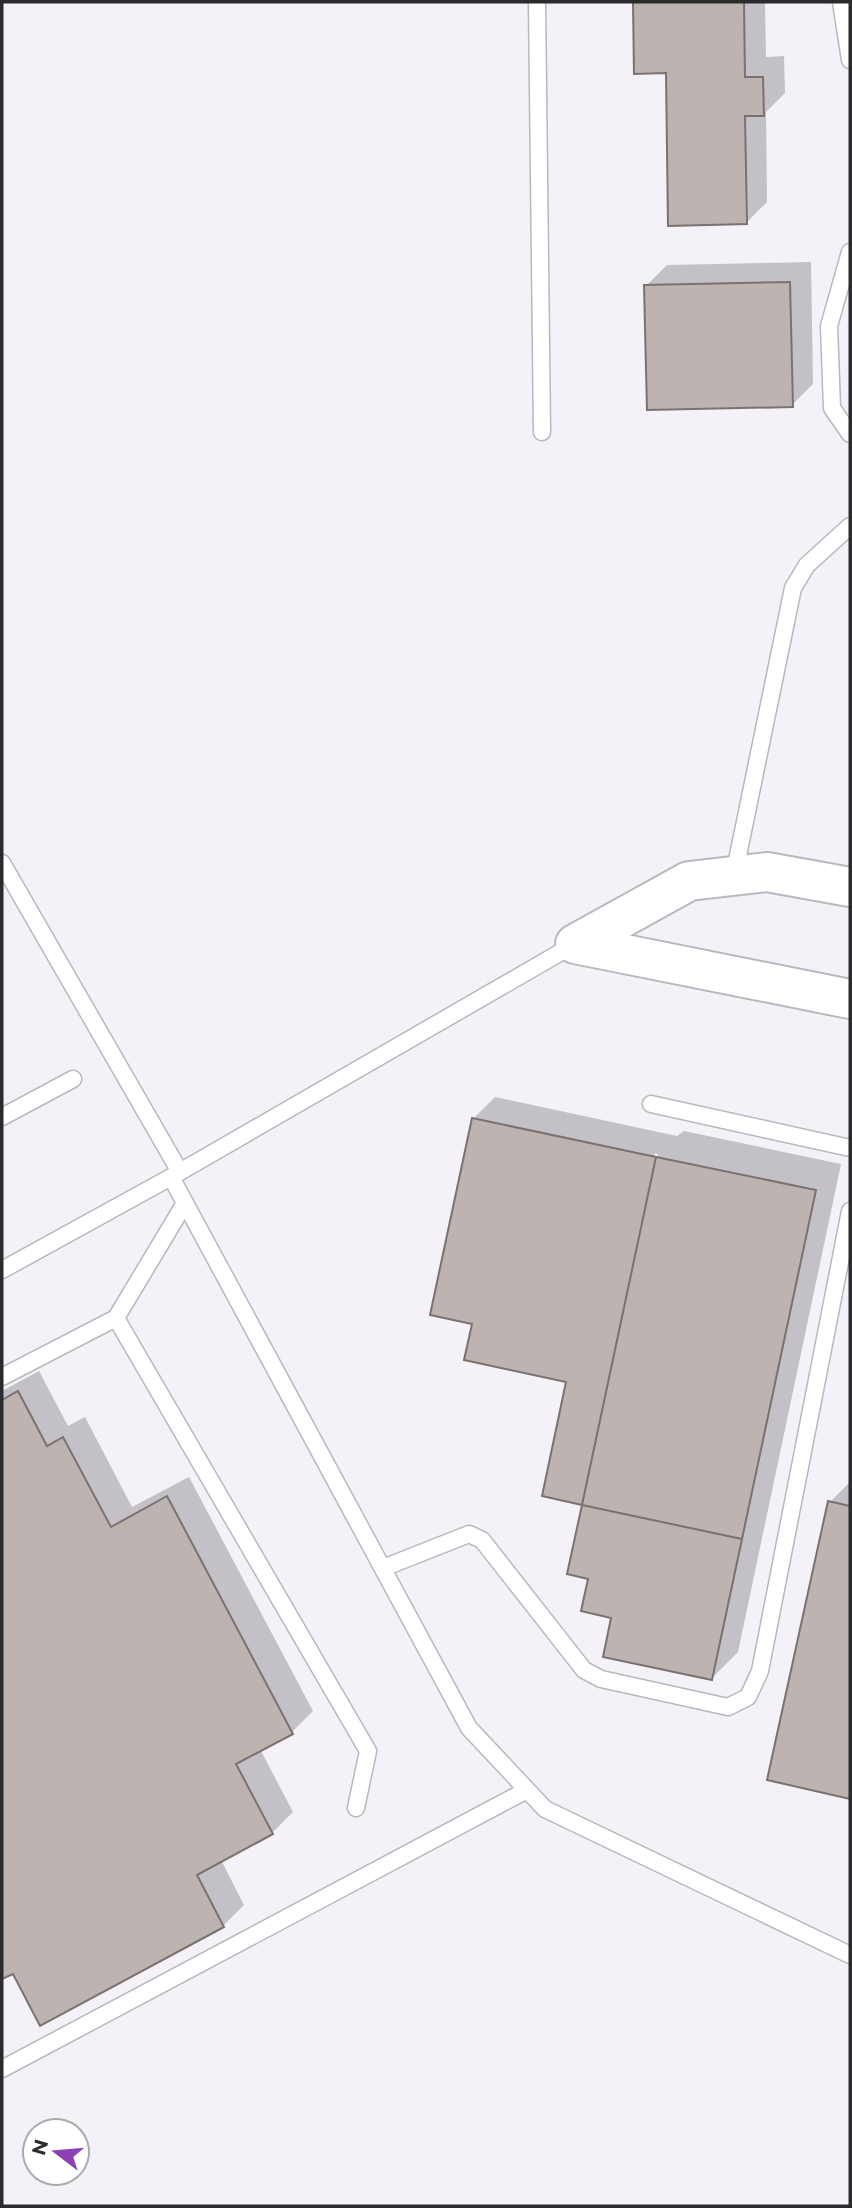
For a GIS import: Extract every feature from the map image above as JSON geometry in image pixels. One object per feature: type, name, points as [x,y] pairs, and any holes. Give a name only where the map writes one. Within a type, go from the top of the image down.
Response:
[{"type":"street","points":[[575,944],[689,881],[767,872],[850,887]]},
{"type":"street","points":[[575,944],[850,999]]},
{"type":"lane","points":[[537,2],[542,432]]},
{"type":"lane","points":[[841,2],[850,60]]},
{"type":"lane","points":[[850,251],[829,326],[832,408],[850,434]]},
{"type":"lane","points":[[734,875],[793,588],[807,565],[850,526]]},
{"type":"lane","points":[[2,863],[175,1175],[185,1203],[469,1728],[545,1809],[850,1955]]},
{"type":"lane","points":[[2,1270],[175,1175],[575,944]]},
{"type":"lane","points":[[2,1117],[73,1079]]},
{"type":"lane","points":[[651,1104],[850,1148]]},
{"type":"lane","points":[[2,1377],[116,1318],[185,1203]]},
{"type":"lane","points":[[383,1568],[469,1534],[482,1540],[584,1670],[601,1679],[728,1707],[748,1697],[760,1671],[850,1211]]},
{"type":"lane","points":[[116,1318],[368,1751],[356,1808]]},
{"type":"lane","points":[[2,2069],[527,1790]]},
{"type":"building","points":[[633,2],[744,2],[745,77],[763,77],[764,116],[745,116],[747,224],[668,226],[666,73],[634,74]]},
{"type":"building","points":[[790,282],[793,407],[647,410],[644,285]]},
{"type":"building","points":[[472,1118],[656,1157],[582,1505],[542,1496],[566,1382],[464,1360],[472,1324],[430,1315]]},
{"type":"building","points":[[656,1157],[816,1190],[742,1539],[582,1505]]},
{"type":"building","points":[[18,1391],[47,1446],[63,1437],[111,1527],[167,1496],[293,1734],[236,1764],[273,1834],[197,1875],[224,1927],[40,2026],[13,1974],[2,1979],[2,1400]]},
{"type":"building","points":[[828,1501],[850,1506],[850,1799],[767,1780]]},
{"type":"building","points":[[582,1505],[742,1539],[712,1680],[603,1657],[611,1618],[581,1611],[588,1579],[567,1574]]}]
